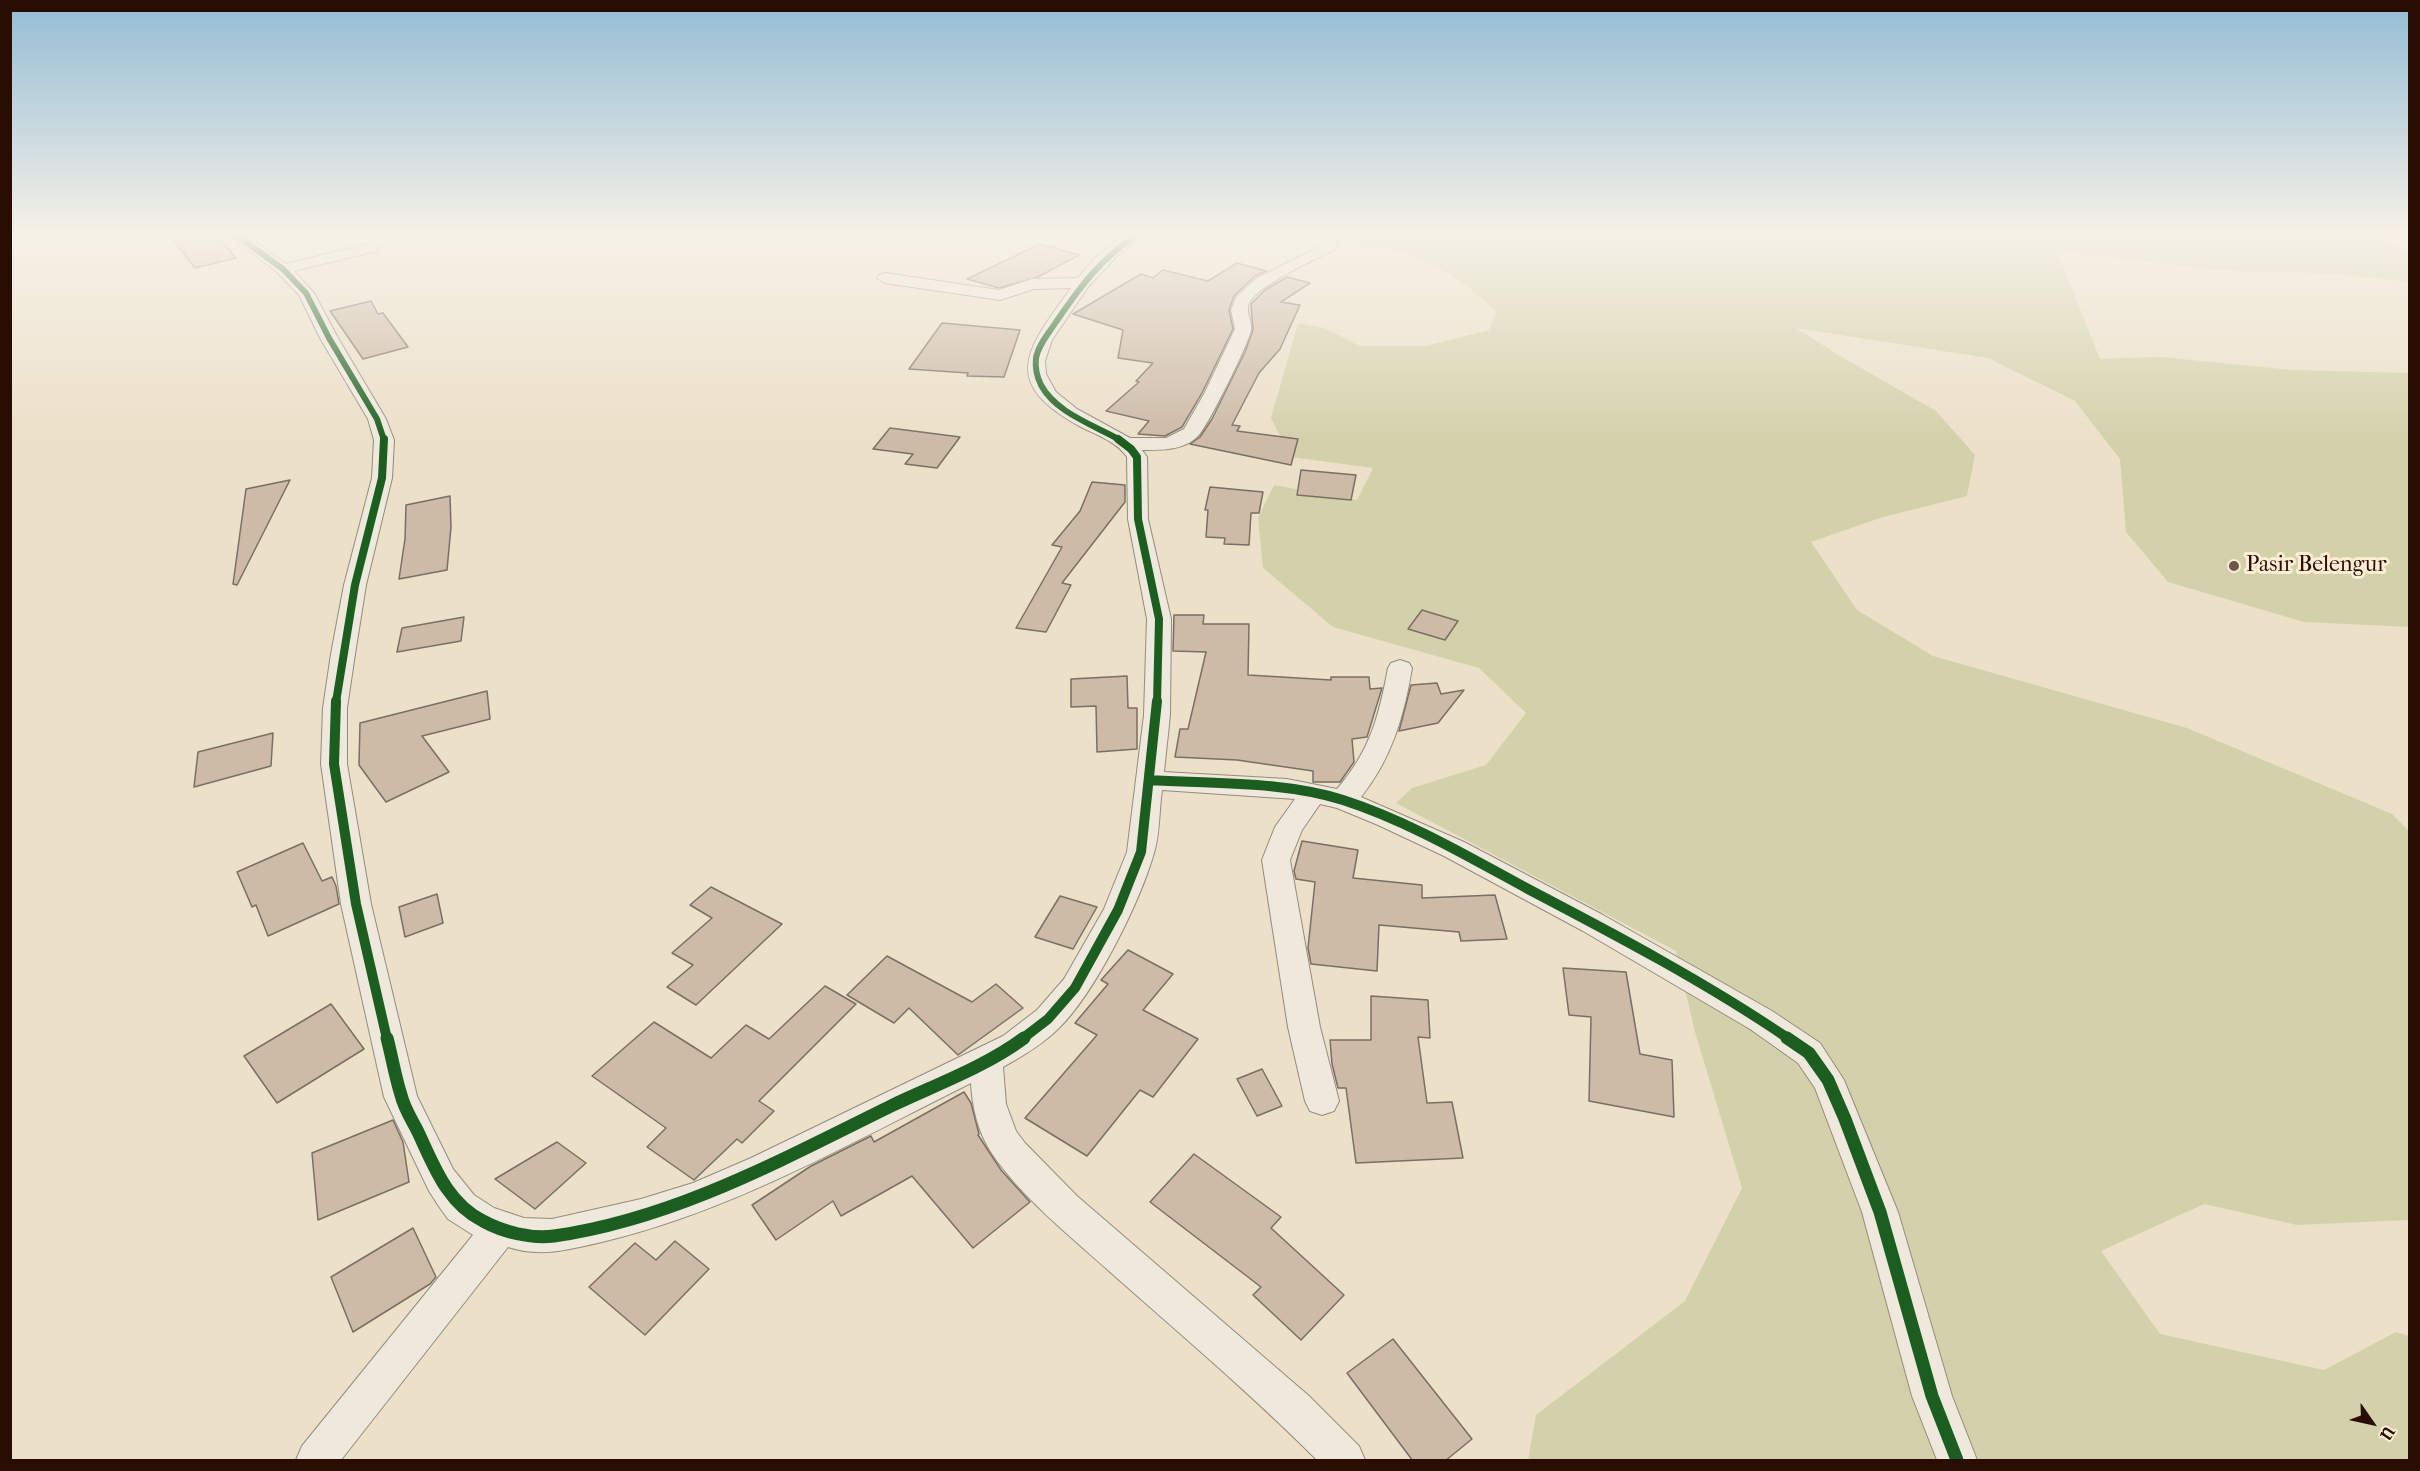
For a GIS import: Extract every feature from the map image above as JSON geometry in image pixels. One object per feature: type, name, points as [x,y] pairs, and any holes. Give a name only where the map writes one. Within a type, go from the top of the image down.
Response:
[{"type":"street","points":[[311,304],[377,419],[384,440],[382,478],[355,585],[333,735],[334,764],[356,904],[401,1097],[441,1180],[461,1207],[500,1229],[524,1235],[552,1236],[641,1216],[698,1197],[763,1169],[986,1060],[1014,1045],[1048,1019],[1075,987],[1094,956],[1118,910],[1141,852],[1157,715],[1160,619],[1138,519],[1137,457],[1126,444],[1054,401],[1043,390],[1037,376],[1036,361],[1040,347],[1068,304]]},
{"type":"street","points":[[1126,444],[1170,444],[1191,433],[1243,329],[1239,310],[1241,304]]},
{"type":"street","points":[[1322,1101],[1304,1027],[1276,860],[1289,827],[1329,797],[1364,777],[1388,731],[1400,668]]},
{"type":"street","points":[[1149,780],[1249,785],[1329,797],[1433,838],[1593,923],[1761,1020],[1809,1053],[1828,1080],[1876,1202],[1932,1396],[1956,1461]]},
{"type":"street","points":[[986,1060],[989,1104],[1002,1139],[1013,1154],[1064,1208],[1295,1410],[1345,1461]]},
{"type":"street","points":[[316,1461],[500,1229]]},
{"type":"shaded area","points":[[1487,304],[2078,304],[2100,359],[2160,357],[2292,370],[2409,373],[2409,627],[2304,622],[2168,582],[2126,532],[2120,459],[2075,401],[1988,358],[1796,328],[1936,411],[1975,455],[1967,496],[1883,517],[1811,542],[1857,610],[1933,656],[2187,728],[2392,814],[2409,831],[2409,1220],[2297,1225],[2204,1204],[2101,1251],[2160,1334],[2324,1370],[2396,1332],[2409,1336],[2409,1460],[1528,1460],[1536,1415],[1685,1301],[1742,1188],[1695,1032],[1676,951],[1396,803],[1412,788],[1486,765],[1526,713],[1479,668],[1333,627],[1263,568],[1258,518],[1274,485],[1357,500],[1373,468],[1291,457],[1271,418],[1298,323],[1324,328],[1360,346],[1426,346],[1489,330],[1496,312]]},
{"type":"building","points":[[360,304],[372,304],[378,314],[383,313],[408,347],[363,359],[330,311]]},
{"type":"building","points":[[1091,304],[1231,304],[1229,310],[1233,329],[1202,393],[1182,427],[1165,436],[1138,434],[1149,421],[1106,411],[1139,382],[1136,381],[1153,363],[1118,358],[1123,330],[1073,314]]},
{"type":"building","points":[[1251,304],[1300,305],[1280,349],[1259,373],[1232,425],[1240,426],[1237,431],[1298,439],[1291,465],[1190,444],[1200,437],[1212,419],[1245,352],[1253,330]]},
{"type":"building","points":[[942,323],[1020,330],[1004,377],[967,376],[968,373],[909,369]]},
{"type":"building","points":[[890,428],[960,437],[937,468],[905,464],[913,454],[873,449]]},
{"type":"building","points":[[1301,470],[1356,475],[1351,500],[1297,495]]},
{"type":"building","points":[[290,480],[237,585],[233,584],[246,489]]},
{"type":"building","points":[[1092,482],[1125,485],[1125,502],[1062,583],[1071,585],[1046,632],[1016,628],[1062,547],[1052,545],[1080,511]]},
{"type":"building","points":[[1210,487],[1263,492],[1259,513],[1251,513],[1249,545],[1224,544],[1225,538],[1206,537],[1208,510],[1205,510]]},
{"type":"building","points":[[450,496],[451,527],[447,570],[399,579],[405,539],[406,505]]},
{"type":"building","points":[[1422,610],[1458,621],[1445,640],[1408,629]]},
{"type":"building","points":[[1174,615],[1204,615],[1203,624],[1249,624],[1248,675],[1331,680],[1331,677],[1369,677],[1370,689],[1382,688],[1367,737],[1352,739],[1354,762],[1340,782],[1313,782],[1313,771],[1237,760],[1175,757],[1180,729],[1188,729],[1206,652],[1173,651]]},
{"type":"building","points":[[464,617],[461,641],[397,652],[402,628]]},
{"type":"building","points":[[1127,676],[1128,708],[1137,708],[1137,749],[1097,752],[1096,706],[1071,707],[1071,679]]},
{"type":"building","points":[[1437,683],[1441,694],[1464,690],[1438,723],[1399,731],[1411,685]]},
{"type":"building","points":[[487,691],[490,719],[422,736],[449,772],[386,802],[359,765],[360,723]]},
{"type":"building","points":[[273,733],[271,766],[194,787],[198,752]]},
{"type":"building","points":[[1302,841],[1358,850],[1353,878],[1422,885],[1422,898],[1495,895],[1507,939],[1461,941],[1459,932],[1379,925],[1377,971],[1311,964],[1308,948],[1315,882],[1296,879],[1294,871]]},
{"type":"building","points":[[303,843],[322,881],[332,877],[339,904],[268,936],[256,905],[252,907],[237,872]]},
{"type":"building","points":[[711,887],[782,924],[696,1005],[667,987],[693,965],[672,953],[712,918],[690,905]]},
{"type":"building","points":[[437,894],[443,923],[405,937],[399,907]]},
{"type":"building","points":[[1060,896],[1097,907],[1073,949],[1035,937]]},
{"type":"building","points":[[1128,950],[1173,974],[1143,1010],[1198,1039],[1153,1097],[1140,1090],[1087,1156],[1025,1118],[1097,1035],[1075,1023],[1108,984],[1101,980]]},
{"type":"building","points":[[887,956],[972,1002],[996,984],[1023,1008],[958,1055],[909,1008],[894,1023],[847,995]]},
{"type":"building","points":[[1563,968],[1626,972],[1640,1054],[1672,1060],[1674,1117],[1589,1101],[1591,1017],[1569,1015]]},
{"type":"building","points":[[825,986],[856,1004],[759,1101],[774,1111],[742,1143],[737,1139],[694,1180],[647,1147],[666,1128],[592,1076],[654,1022],[711,1058],[746,1025],[769,1039]]},
{"type":"building","points":[[1371,996],[1428,1000],[1430,1038],[1418,1037],[1427,1103],[1452,1102],[1463,1158],[1356,1163],[1346,1088],[1338,1088],[1332,1064],[1330,1040],[1371,1040]]},
{"type":"building","points":[[331,1004],[364,1049],[277,1103],[244,1056]]},
{"type":"building","points":[[1262,1069],[1282,1106],[1257,1116],[1237,1079]]},
{"type":"building","points":[[964,1092],[971,1103],[978,1135],[1001,1170],[1030,1202],[973,1248],[912,1176],[841,1216],[833,1201],[776,1240],[752,1205],[811,1166],[871,1136],[874,1142]]},
{"type":"building","points":[[393,1120],[403,1142],[409,1182],[318,1220],[312,1153]]},
{"type":"building","points":[[557,1142],[586,1163],[535,1209],[495,1179]]},
{"type":"building","points":[[1194,1154],[1281,1217],[1271,1228],[1344,1295],[1301,1340],[1253,1295],[1261,1287],[1150,1202]]},
{"type":"building","points":[[413,1228],[436,1277],[430,1284],[353,1332],[331,1277]]},
{"type":"building","points":[[675,1241],[709,1269],[645,1335],[589,1287],[635,1243],[656,1260]]},
{"type":"building","points":[[1393,1339],[1472,1439],[1445,1461],[1413,1461],[1347,1373]]},
{"type":"cycle path","points":[[311,304],[377,419],[384,440],[382,478],[355,585],[343,654],[335,708],[334,764],[356,904],[401,1097],[441,1180],[461,1207],[484,1222],[524,1235],[552,1236],[641,1216],[698,1197],[763,1169],[1014,1045],[1048,1019],[1075,988],[1118,910],[1141,852],[1157,715],[1159,619],[1138,519],[1137,457],[1123,442],[1059,405],[1049,396],[1037,374],[1036,361],[1039,351],[1069,304]]},
{"type":"cycle path","points":[[1149,780],[1287,788],[1343,800],[1388,818],[1454,849],[1593,923],[1761,1020],[1809,1053],[1828,1080],[1880,1212],[1932,1396],[1957,1460]]},
{"type":"place","name":"Pasir Belengur","points":[[2234,566]]}]
